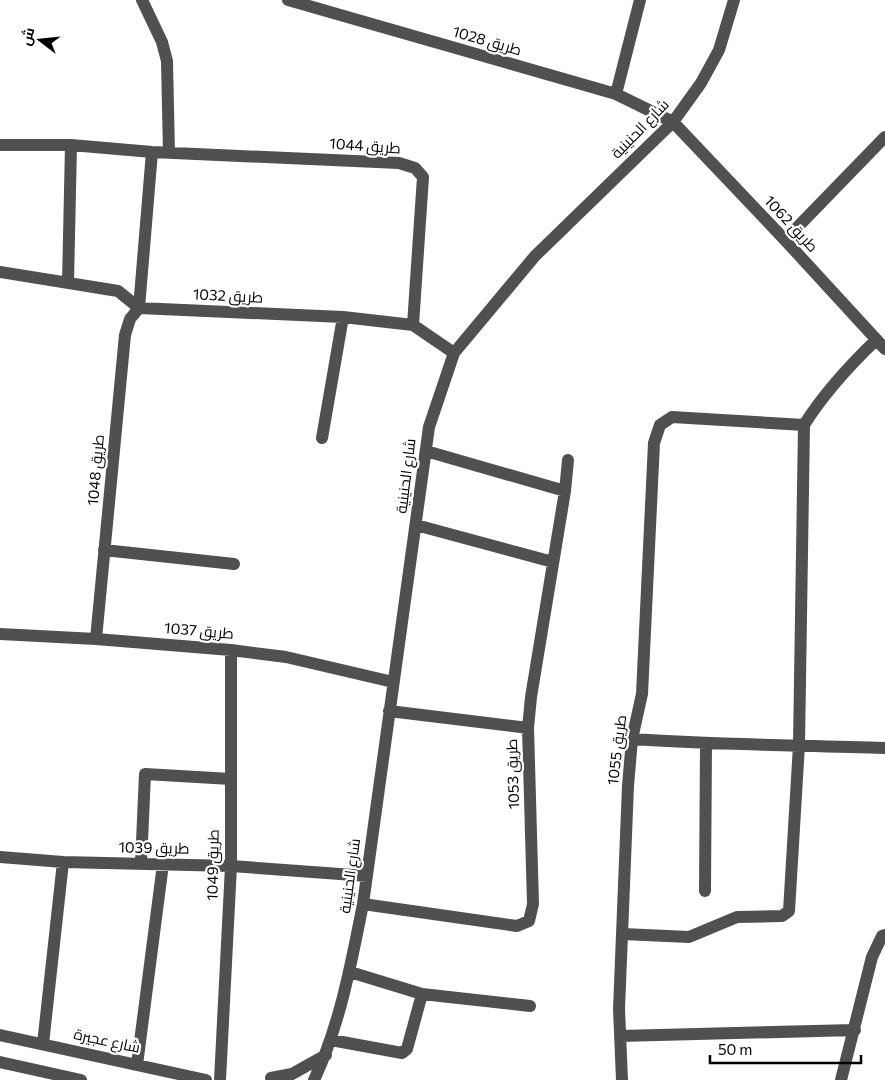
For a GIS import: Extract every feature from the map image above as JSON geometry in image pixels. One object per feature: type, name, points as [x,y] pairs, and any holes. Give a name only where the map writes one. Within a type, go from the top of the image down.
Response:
[{"type":"street","points":[[142,0],[162,42],[167,61],[169,153]]},
{"type":"street","name":"طريق 1028","points":[[288,0],[616,94],[673,122]]},
{"type":"street","points":[[616,94],[640,0]]},
{"type":"street","name":"شارع الحنينية","points":[[314,1080],[331,1040],[350,972],[363,904],[388,711],[429,428],[454,353],[535,256],[673,122],[701,84],[719,50],[734,0]]},
{"type":"street","name":"طريق 1062","points":[[673,122],[880,344]]},
{"type":"street","points":[[785,240],[885,137]]},
{"type":"street","name":"طريق 1044","points":[[0,145],[71,145],[169,153],[399,163],[415,168],[423,177],[413,325]]},
{"type":"street","points":[[68,283],[71,145]]},
{"type":"street","points":[[139,308],[152,152]]},
{"type":"street","points":[[0,272],[118,291],[139,308]]},
{"type":"street","name":"طريق 1032","points":[[139,308],[344,317],[413,325],[454,353]]},
{"type":"street","name":"طريق 1048","points":[[96,639],[125,335],[130,319],[139,308]]},
{"type":"street","points":[[322,438],[344,317]]},
{"type":"street","points":[[623,934],[689,937],[737,917],[782,916],[789,911],[799,744],[804,425],[829,390],[880,344]]},
{"type":"street","name":"طريق 1055","points":[[622,1080],[619,1009],[628,786],[632,739],[642,694],[654,443],[660,425],[672,416],[804,425]]},
{"type":"street","points":[[426,451],[565,491]]},
{"type":"street","name":"طريق 1053","points":[[363,904],[517,926],[529,921],[533,904],[528,728],[531,697],[565,491],[568,460]]},
{"type":"street","points":[[416,525],[553,562]]},
{"type":"street","points":[[104,550],[234,564]]},
{"type":"street","name":"طريق 1037","points":[[0,634],[96,639],[231,650],[286,657],[393,682]]},
{"type":"street","name":"طريق 1049","points":[[220,1080],[231,866],[231,650]]},
{"type":"street","points":[[388,711],[528,728]]},
{"type":"street","points":[[632,739],[706,744],[799,744],[885,748]]},
{"type":"street","points":[[705,891],[706,744]]},
{"type":"street","points":[[141,864],[145,774],[231,779]]},
{"type":"street","name":"طريق 1039","points":[[0,857],[63,862],[231,866],[367,876]]},
{"type":"street","points":[[43,1044],[63,862]]},
{"type":"street","points":[[137,1065],[163,864]]},
{"type":"street","points":[[841,1080],[872,957],[882,936],[885,935]]},
{"type":"street","points":[[350,972],[422,994],[530,1006]]},
{"type":"street","points":[[331,1040],[405,1052],[422,994]]},
{"type":"street","points":[[620,1036],[855,1030]]},
{"type":"street","name":"شارع عجيرة","points":[[0,1035],[206,1080]]},
{"type":"street","points":[[270,1080],[292,1074],[326,1055]]},
{"type":"street","points":[[0,1062],[81,1080]]}]
